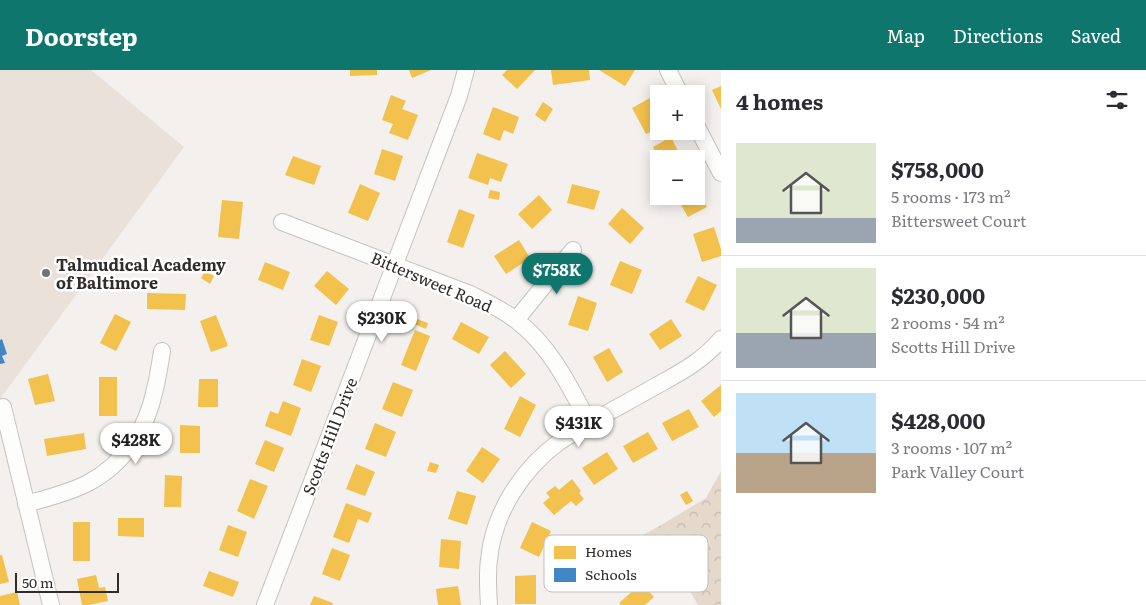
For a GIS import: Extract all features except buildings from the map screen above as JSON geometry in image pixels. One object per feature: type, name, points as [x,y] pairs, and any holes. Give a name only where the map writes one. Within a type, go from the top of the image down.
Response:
[{"type":"street","name":"Scotts Hill Drive","points":[[265,605],[459,96],[466,70]]},
{"type":"street","points":[[668,70],[676,85]]},
{"type":"street","points":[[704,140],[721,173]]},
{"type":"street","name":"Bittersweet Road","points":[[282,222],[470,294],[516,320],[550,354],[589,423]]},
{"type":"street","points":[[516,320],[573,250]]},
{"type":"street","points":[[489,605],[489,558],[493,536],[500,516],[525,475],[540,458],[559,442],[700,360],[721,339]]},
{"type":"street","points":[[26,504],[87,483],[108,470],[125,453],[140,433],[148,413],[155,390],[162,351]]},
{"type":"street","points":[[3,407],[51,605]]},
{"type":"shaded area","name":"Talmudical Academy of Baltimore","points":[[0,70],[91,70],[184,147],[0,399]]},
{"type":"green space","points":[[721,471],[721,605],[698,605],[691,592],[708,592],[708,535],[643,535],[706,498]]},
{"type":"place","name":"Talmudical Academy of Baltimore","points":[[46,273]]}]
